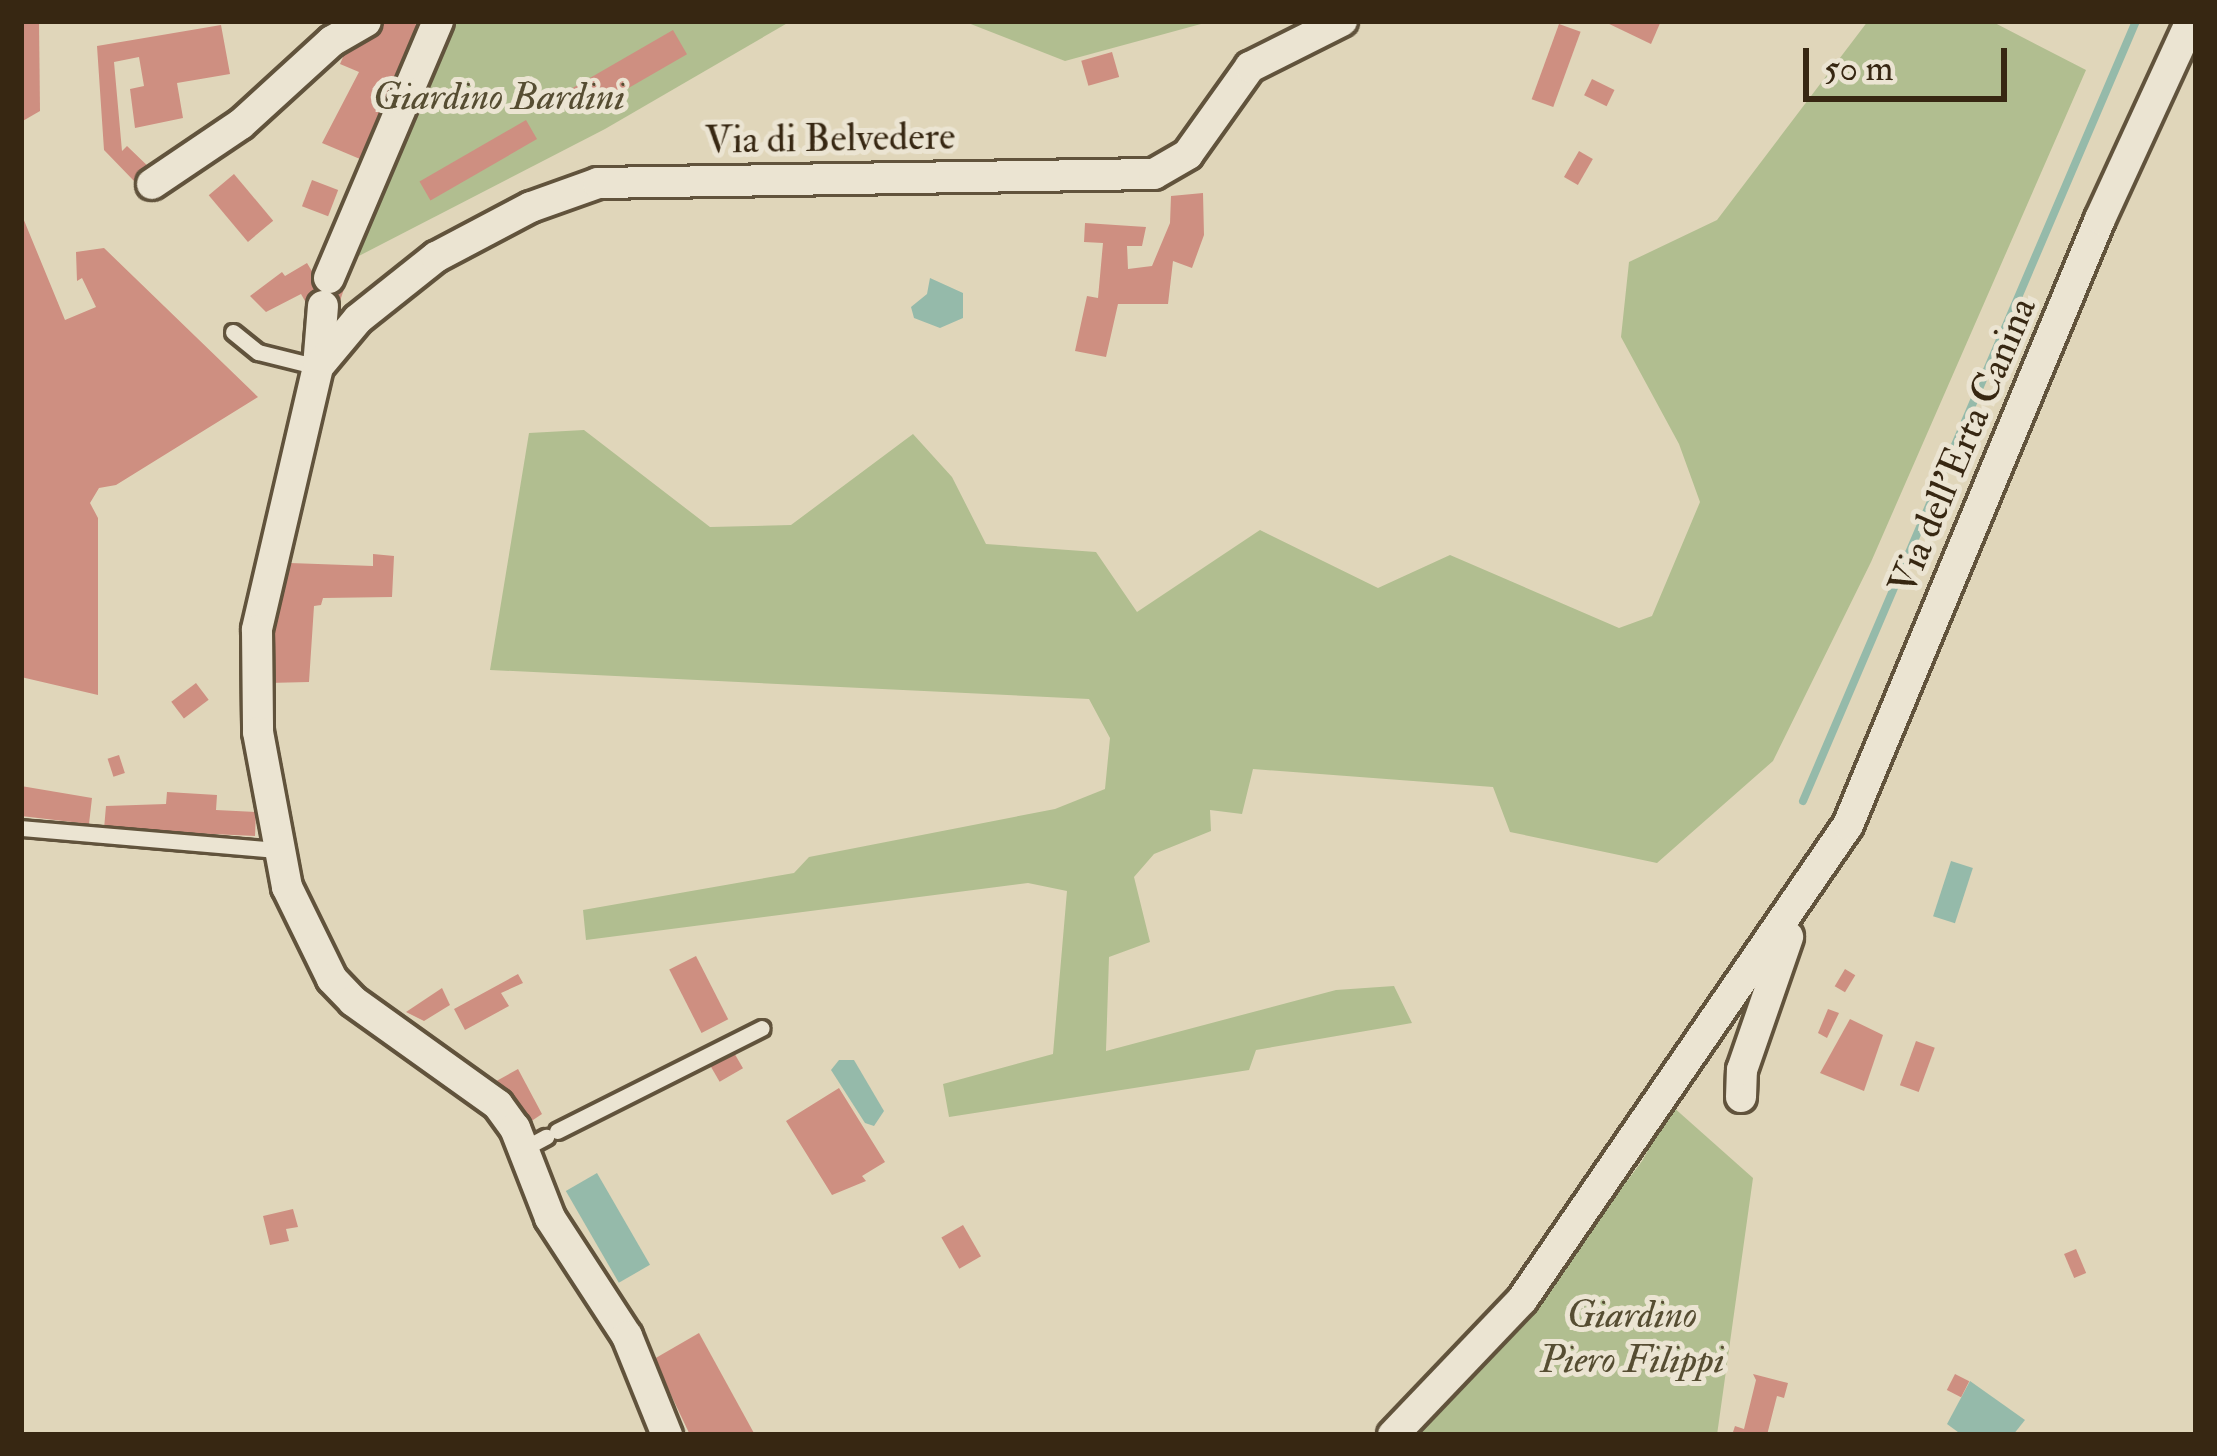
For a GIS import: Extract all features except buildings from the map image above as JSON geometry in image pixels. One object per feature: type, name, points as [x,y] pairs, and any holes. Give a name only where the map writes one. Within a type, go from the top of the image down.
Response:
[{"type":"street","points":[[152,184],[241,124],[332,41],[366,21]]},
{"type":"street","points":[[438,21],[326,292],[318,367],[257,630],[258,732],[278,850],[304,928],[332,979],[352,1001],[543,1138],[550,1218],[627,1336],[667,1435]]},
{"type":"street","name":"Via di Belvedere","points":[[318,367],[358,320],[436,257],[531,207],[598,183],[1154,174],[1188,154],[1250,67],[1342,21]]},
{"type":"street","name":"Via dell'Erta Canina","points":[[1394,1435],[1522,1300],[1848,825],[2100,219],[2191,21]]},
{"type":"street","name":"Via dell'Erta Canina","points":[[1741,1097],[1742,1070],[1802,898]]},
{"type":"lane","points":[[233,332],[258,352],[318,367]]},
{"type":"lane","points":[[21,828],[278,850]]},
{"type":"lane","points":[[543,1138],[762,1028]]},
{"type":"green space","name":"Giardino Bardini","points":[[445,21],[791,21],[605,129],[353,259]]},
{"type":"green space","points":[[963,21],[1212,21],[1065,61]]},
{"type":"green space","points":[[1868,21],[1991,21],[2086,70],[1871,562],[1773,761],[1657,863],[1510,832],[1493,787],[1253,769],[1242,814],[1210,810],[1211,831],[1154,854],[1134,877],[1150,942],[1109,957],[1106,1051],[1336,990],[1394,986],[1412,1023],[1256,1050],[1249,1070],[949,1117],[943,1084],[1053,1054],[1067,891],[1028,883],[586,940],[583,910],[794,873],[809,857],[1055,809],[1105,789],[1110,738],[1089,699],[490,670],[529,433],[584,430],[710,527],[791,525],[913,434],[952,477],[986,544],[1096,552],[1137,612],[1260,530],[1378,588],[1450,555],[1619,628],[1652,616],[1700,502],[1679,444],[1621,337],[1629,262],[1717,220]]},
{"type":"green space","name":"Giardino Piero Filippi","points":[[1672,1106],[1753,1178],[1717,1435],[1414,1435],[1541,1296],[1642,1161]]},
{"type":"shaded area","points":[[930,278],[963,293],[963,318],[940,328],[914,318],[911,307],[927,294]]},
{"type":"shaded area","points":[[1951,861],[1973,868],[1955,923],[1933,916]]},
{"type":"shaded area","points":[[839,1060],[854,1060],[884,1111],[874,1126],[865,1123],[831,1070]]},
{"type":"shaded area","points":[[597,1173],[650,1265],[619,1283],[566,1191]]},
{"type":"shaded area","points":[[1970,1381],[2025,1420],[2013,1435],[1962,1435],[1947,1424]]},
{"type":"waterway","points":[[1803,801],[2136,21]]}]
